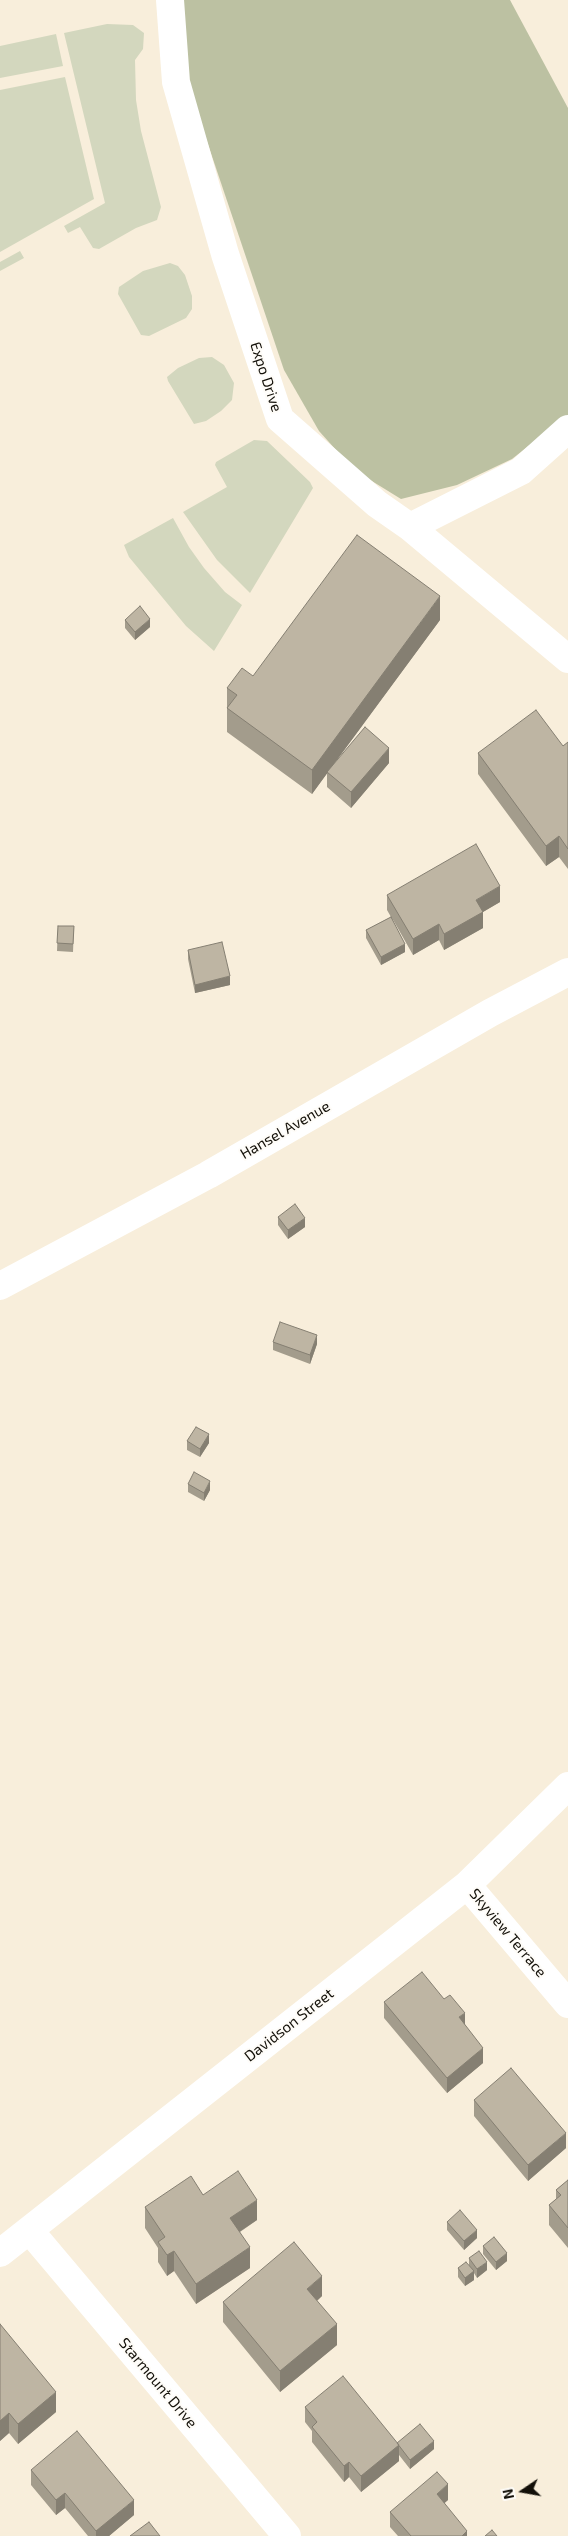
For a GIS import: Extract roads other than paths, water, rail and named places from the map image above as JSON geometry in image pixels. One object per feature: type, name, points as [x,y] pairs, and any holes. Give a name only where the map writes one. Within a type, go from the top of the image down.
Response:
[{"type":"street","name":"Expo Drive","points":[[170,0],[176,82],[225,254],[280,419],[378,504],[410,527],[568,659]]},
{"type":"street","points":[[410,527],[521,471],[568,429]]},
{"type":"street","name":"Hansel Avenue","points":[[0,1286],[208,1174],[490,1013],[568,972]]},
{"type":"street","name":"Davidson Street","points":[[0,2253],[467,1885],[568,1786]]},
{"type":"street","name":"Skyview Terrace","points":[[467,1885],[568,2004]]},
{"type":"street","name":"Starmount Drive","points":[[30,2231],[287,2536]]}]
